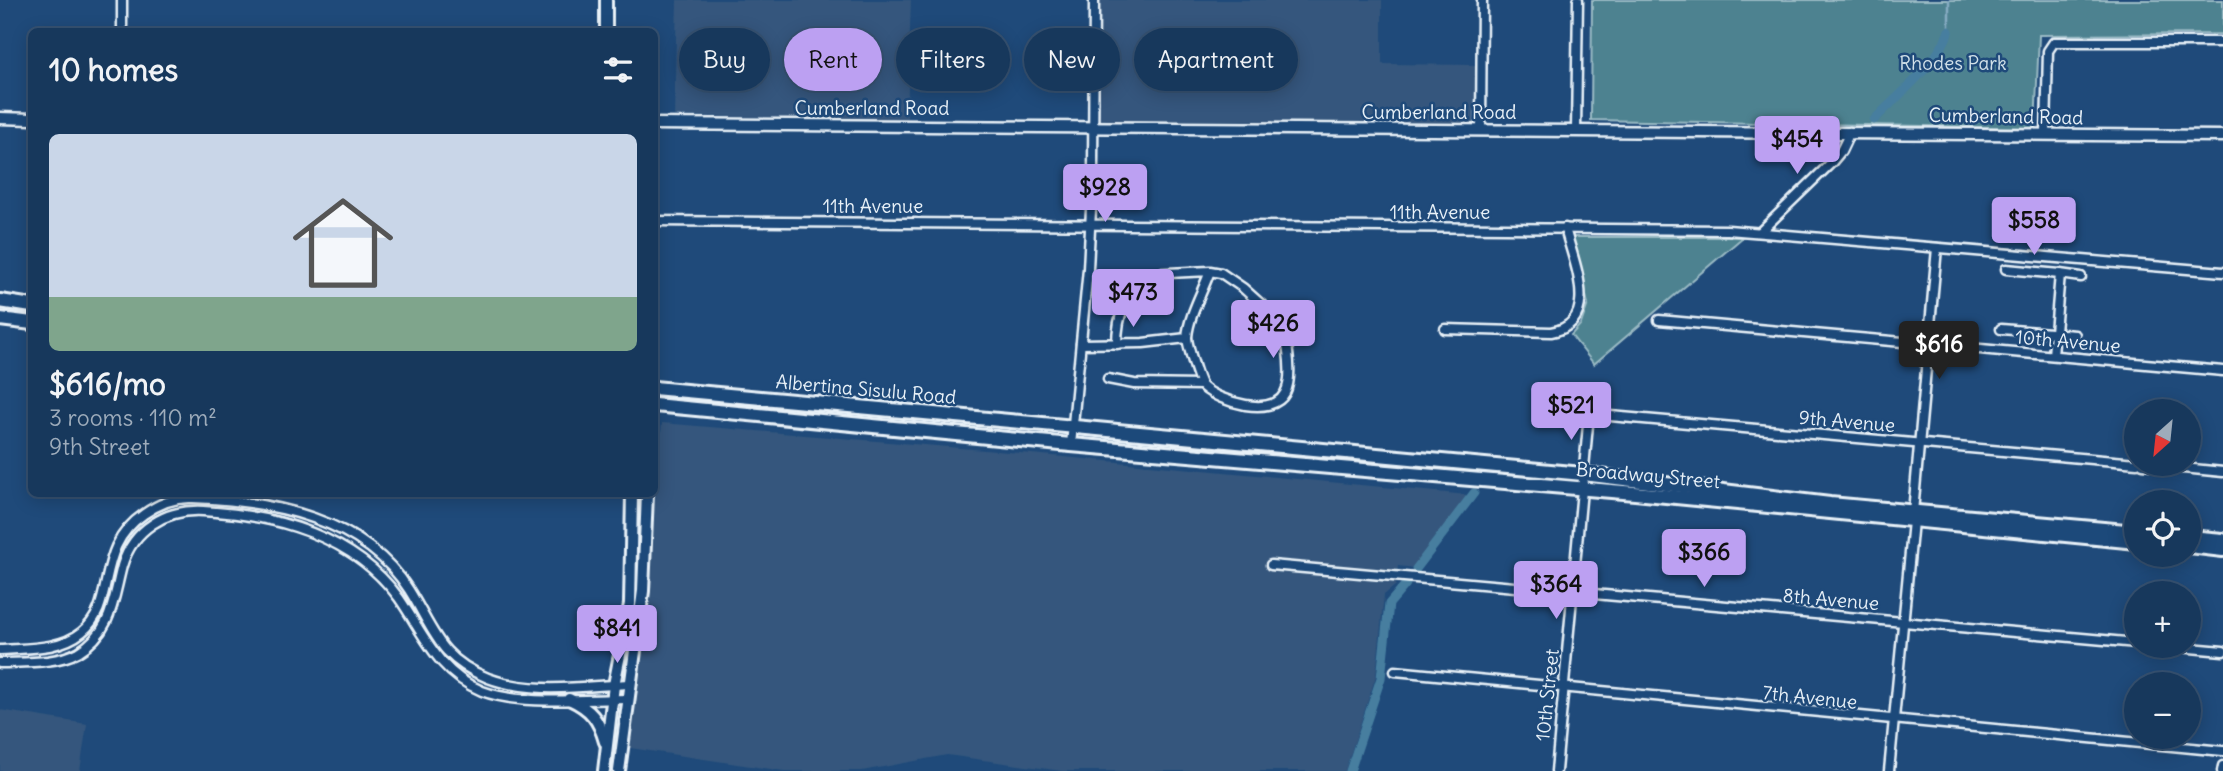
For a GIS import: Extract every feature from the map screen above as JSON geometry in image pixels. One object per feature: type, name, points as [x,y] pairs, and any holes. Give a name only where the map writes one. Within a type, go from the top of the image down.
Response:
[{"type":"main road","points":[[606,0],[606,28]]},
{"type":"main road","points":[[0,301],[28,305]]},
{"type":"main road","points":[[0,319],[28,322]]},
{"type":"main road","name":"Albertina Sisulu Road","points":[[658,388],[1073,428]]},
{"type":"main road","name":"Albertina Sisulu Road","points":[[658,405],[1071,445]]},
{"type":"main road","name":"Broadway Street","points":[[1073,428],[1583,474],[1913,517],[2124,541]]},
{"type":"main road","name":"Broadway Street","points":[[1071,445],[1913,517],[2124,531]]},
{"type":"main road","points":[[604,771],[614,685],[630,604],[632,497]]},
{"type":"main road","points":[[619,771],[643,591],[647,497]]},
{"type":"main road","points":[[2201,538],[2223,541]]},
{"type":"main road","points":[[2201,548],[2223,550]]},
{"type":"main road","points":[[569,699],[586,707],[593,714],[606,748]]},
{"type":"street","points":[[122,0],[122,28]]},
{"type":"street","points":[[1071,445],[1090,225],[1094,0]]},
{"type":"street","points":[[1481,129],[1482,0]]},
{"type":"street","points":[[1576,130],[1578,0]]},
{"type":"street","points":[[2046,134],[2048,51],[2054,42],[2223,42]]},
{"type":"street","points":[[0,118],[28,118]]},
{"type":"street","name":"Cumberland Road","points":[[658,124],[2223,136]]},
{"type":"street","points":[[1761,231],[1831,163],[1841,151],[1850,132]]},
{"type":"street","name":"11th Avenue","points":[[658,220],[1761,231],[2223,272]]},
{"type":"street","points":[[1445,328],[1551,332],[1568,327],[1580,312],[1581,298],[1565,228]]},
{"type":"street","points":[[1889,771],[1937,248]]},
{"type":"street","points":[[2006,270],[2081,277]]},
{"type":"street","points":[[1201,385],[1187,338],[1210,271]]},
{"type":"street","points":[[1108,379],[1134,384],[1201,385],[1237,405],[1277,402],[1283,397],[1290,379],[1283,324],[1222,273],[1151,273],[1144,277],[1120,313],[1117,344]]},
{"type":"street","points":[[2053,355],[2060,274]]},
{"type":"street","name":"10th Avenue","points":[[1659,320],[2223,371]]},
{"type":"street","points":[[2001,329],[2075,335]]},
{"type":"street","points":[[1081,344],[1187,338]]},
{"type":"street","name":"9th Avenue","points":[[1554,411],[2124,462]]},
{"type":"street","name":"10th Street","points":[[1556,771],[1589,414]]},
{"type":"street","points":[[2202,470],[2223,472]]},
{"type":"street","points":[[0,650],[58,644],[83,631],[92,621],[100,604],[109,561],[117,543],[132,523],[162,503],[190,498],[259,506],[308,516],[331,525],[364,544],[400,578],[443,648],[471,670],[489,678],[521,686],[569,688],[630,684]]},
{"type":"street","points":[[258,519],[259,506]]},
{"type":"street","points":[[0,663],[62,658],[79,651],[92,641],[109,619],[128,552],[141,534],[162,517],[181,512],[205,511],[258,519],[312,532],[356,555],[399,599],[439,661],[467,683],[487,692],[510,698],[629,699]]},
{"type":"street","name":"8th Avenue","points":[[1271,565],[2124,642]]},
{"type":"street","points":[[2201,649],[2223,651]]},
{"type":"street","name":"7th Avenue","points":[[1395,671],[2223,751]]},
{"type":"street","points":[[2222,771],[2223,766]]},
{"type":"shaded area","points":[[677,0],[911,0],[910,28],[896,28],[896,91],[908,91],[907,120],[674,116]]},
{"type":"shaded area","points":[[1093,0],[1382,0],[1382,64],[1481,65],[1474,127],[1091,127],[1092,91],[1120,91],[1120,28],[1093,28]]},
{"type":"shaded area","points":[[662,423],[1468,495],[1414,568],[1398,566],[1396,585],[1384,595],[1376,676],[1345,771],[1062,771],[947,755],[862,771],[784,771],[630,748],[655,497],[658,497]]},
{"type":"shaded area","points":[[0,710],[87,724],[80,771],[0,771]]},
{"type":"green space","name":"Rhodes Park","points":[[1592,0],[2223,0],[2223,34],[2039,35],[2035,128],[1591,120]]},
{"type":"green space","points":[[1572,237],[1743,237],[1594,364],[1571,335],[1581,324],[1588,304]]},
{"type":"waterway","points":[[1949,0],[1949,31]]},
{"type":"waterway","points":[[1874,120],[1927,67],[1949,31]]},
{"type":"waterway","points":[[1416,569],[1474,493]]},
{"type":"waterway","points":[[1350,771],[1381,678],[1389,604],[1406,584]]}]
